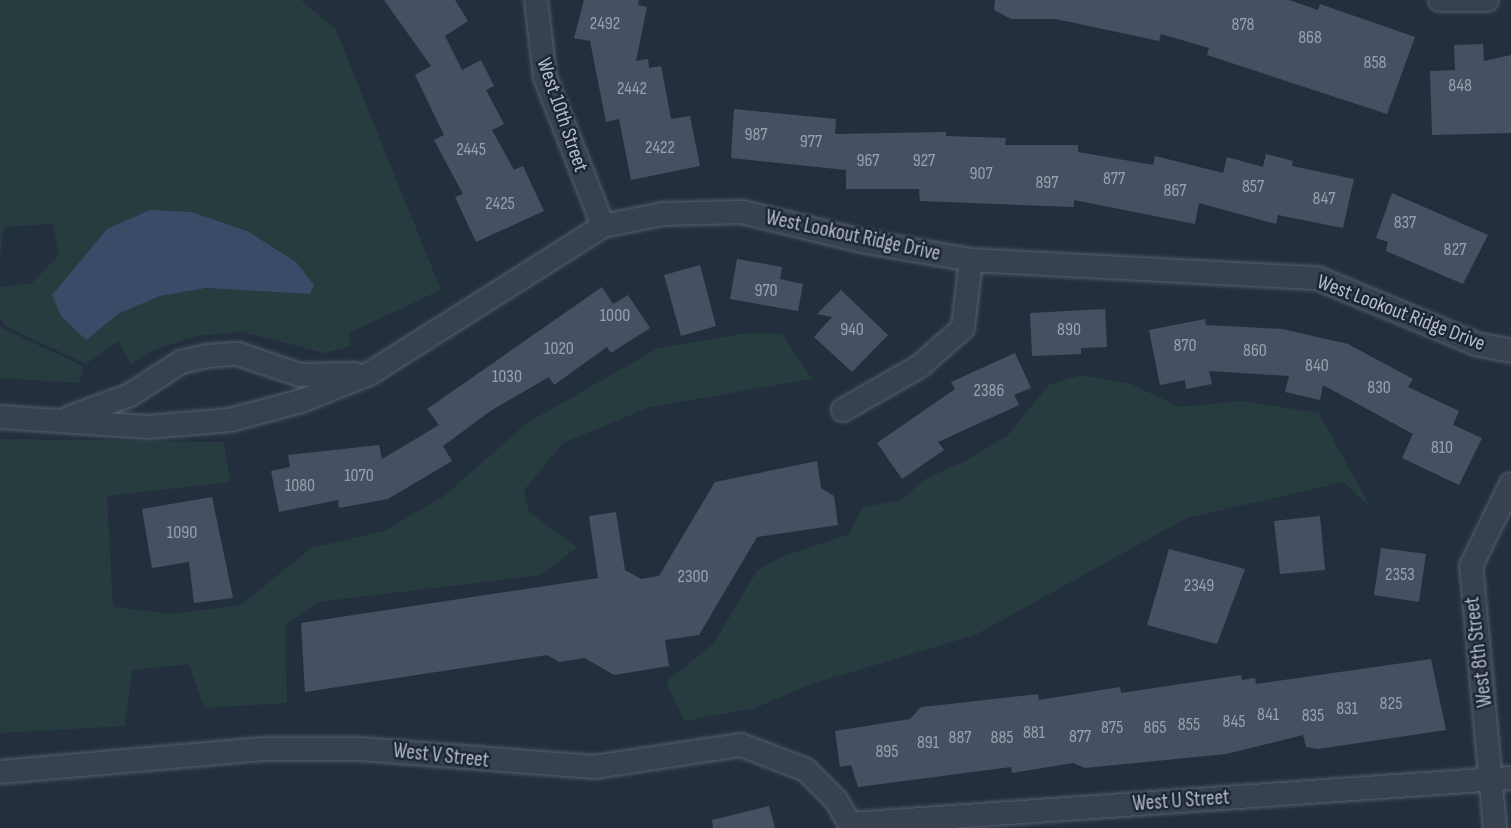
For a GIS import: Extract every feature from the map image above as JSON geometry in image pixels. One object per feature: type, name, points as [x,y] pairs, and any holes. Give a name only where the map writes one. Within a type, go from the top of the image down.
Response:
[{"type":"street","name":"West 10th Street","points":[[536,0],[545,77],[603,226]]},
{"type":"street","points":[[1440,0],[1487,0]]},
{"type":"street","name":"West Lookout Ridge Drive","points":[[0,417],[148,427],[230,420],[302,401],[369,374],[603,226],[663,214],[742,212],[866,242],[971,260],[1317,278],[1476,345],[1511,351]]},
{"type":"street","points":[[843,410],[920,366],[963,328],[971,260]]},
{"type":"street","name":"West Lookout Ridge Drive","points":[[62,420],[130,395],[181,362],[207,356],[238,354],[300,375],[369,374]]},
{"type":"street","name":"West 8th Street","points":[[1494,828],[1502,778],[1471,566],[1511,484]]},
{"type":"street","name":"West V Street","points":[[0,772],[263,749],[360,749],[594,767],[741,745],[806,770],[851,826]]},
{"type":"street","name":"West U Street","points":[[851,826],[1502,778]]},
{"type":"green space","points":[[0,0],[301,0],[336,30],[441,290],[349,333],[351,346],[324,353],[242,332],[196,336],[153,350],[131,365],[119,341],[86,364],[7,327],[0,318],[0,287],[32,283],[59,255],[53,224],[4,227],[0,257]],"holes":[[[107,229],[310,294],[206,288],[160,296],[118,314],[85,339],[52,295]]]},
{"type":"green space","points":[[0,327],[83,366],[80,383],[0,378]]},
{"type":"green space","points":[[747,333],[782,334],[812,379],[650,407],[563,443],[524,490],[529,512],[577,547],[541,575],[318,602],[285,625],[287,703],[204,708],[189,664],[132,670],[125,726],[0,733],[0,439],[224,442],[230,482],[107,496],[113,607],[172,614],[241,605],[311,548],[384,531],[444,496],[527,423],[658,348]]},
{"type":"green space","points":[[1081,375],[1131,384],[1180,407],[1242,401],[1319,413],[1370,507],[1344,482],[1187,518],[975,635],[812,684],[755,708],[685,721],[666,682],[714,643],[757,571],[779,558],[849,534],[863,507],[901,500],[927,478],[965,461],[1007,436],[1049,385]]},
{"type":"water","points":[[150,210],[191,212],[247,231],[296,262],[314,285],[310,294],[206,288],[160,296],[118,314],[86,340],[61,316],[52,295],[107,229]]},
{"type":"building","points":[[384,0],[455,0],[468,21],[445,36],[462,70],[481,60],[494,86],[486,90],[504,124],[492,130],[514,170],[523,166],[544,211],[476,242],[455,197],[463,194],[434,140],[444,135],[415,75],[431,66]]},
{"type":"building","points":[[584,0],[639,0],[638,5],[647,7],[636,61],[648,59],[649,68],[661,66],[671,119],[690,116],[700,166],[631,180],[619,119],[606,122],[590,41],[574,38]]},
{"type":"building","points":[[995,0],[1289,0],[1318,10],[1320,4],[1415,37],[1387,114],[1207,55],[1209,48],[1161,34],[1159,41],[1056,19],[1011,19],[994,10]]},
{"type":"building","points":[[1483,44],[1484,61],[1511,55],[1511,133],[1432,135],[1430,71],[1455,70],[1454,45]]},
{"type":"building","points":[[734,109],[836,119],[835,134],[946,132],[946,136],[1006,138],[1005,145],[1078,145],[1078,152],[1153,165],[1155,156],[1223,173],[1227,157],[1263,167],[1266,154],[1293,161],[1292,166],[1354,179],[1343,228],[1278,215],[1276,224],[1199,203],[1195,224],[1074,200],[1074,207],[920,201],[919,189],[846,189],[846,170],[731,158]]},
{"type":"building","points":[[1392,193],[1488,235],[1463,284],[1386,251],[1388,242],[1376,238]]},
{"type":"building","points":[[737,259],[782,267],[780,279],[803,284],[798,311],[730,299]]},
{"type":"building","points":[[700,265],[716,326],[681,336],[664,275]]},
{"type":"building","points":[[602,287],[613,304],[628,295],[650,328],[611,353],[607,347],[554,385],[549,377],[492,410],[443,446],[452,461],[388,499],[339,508],[338,500],[279,512],[271,471],[290,467],[288,455],[379,445],[382,459],[439,425],[427,409]]},
{"type":"building","points":[[841,290],[888,335],[852,372],[814,337],[832,317],[817,314]]},
{"type":"building","points":[[1105,309],[1107,347],[1081,348],[1081,354],[1032,356],[1030,313]]},
{"type":"building","points":[[1205,319],[1206,325],[1282,329],[1348,344],[1413,379],[1408,387],[1459,411],[1453,425],[1482,438],[1459,485],[1402,458],[1413,434],[1323,385],[1320,400],[1285,392],[1289,376],[1209,371],[1212,384],[1186,389],[1185,380],[1160,385],[1149,330]]},
{"type":"building","points":[[1015,353],[1031,388],[1014,395],[1019,405],[938,442],[944,450],[902,479],[877,443],[955,389],[951,382]]},
{"type":"building","points":[[817,461],[821,488],[834,496],[838,525],[757,537],[699,635],[665,640],[669,666],[614,675],[585,658],[559,662],[547,655],[305,692],[301,623],[598,578],[589,516],[616,512],[625,570],[641,579],[659,576],[715,482]]},
{"type":"building","points":[[212,497],[233,598],[194,603],[189,562],[152,568],[142,509]]},
{"type":"building","points":[[1320,516],[1325,570],[1280,574],[1274,521]]},
{"type":"building","points":[[1381,548],[1426,554],[1419,602],[1374,595]]},
{"type":"building","points":[[1169,549],[1245,569],[1217,644],[1147,625]]},
{"type":"building","points":[[1431,659],[1446,730],[1318,749],[1306,747],[1303,735],[1226,754],[1085,768],[1073,763],[1012,773],[1011,767],[858,787],[851,765],[840,767],[835,731],[910,719],[921,707],[1038,694],[1039,700],[1120,687],[1121,693],[1241,675],[1242,680],[1255,678],[1256,684]]},
{"type":"building","points":[[769,806],[775,828],[713,828],[712,820]]}]
